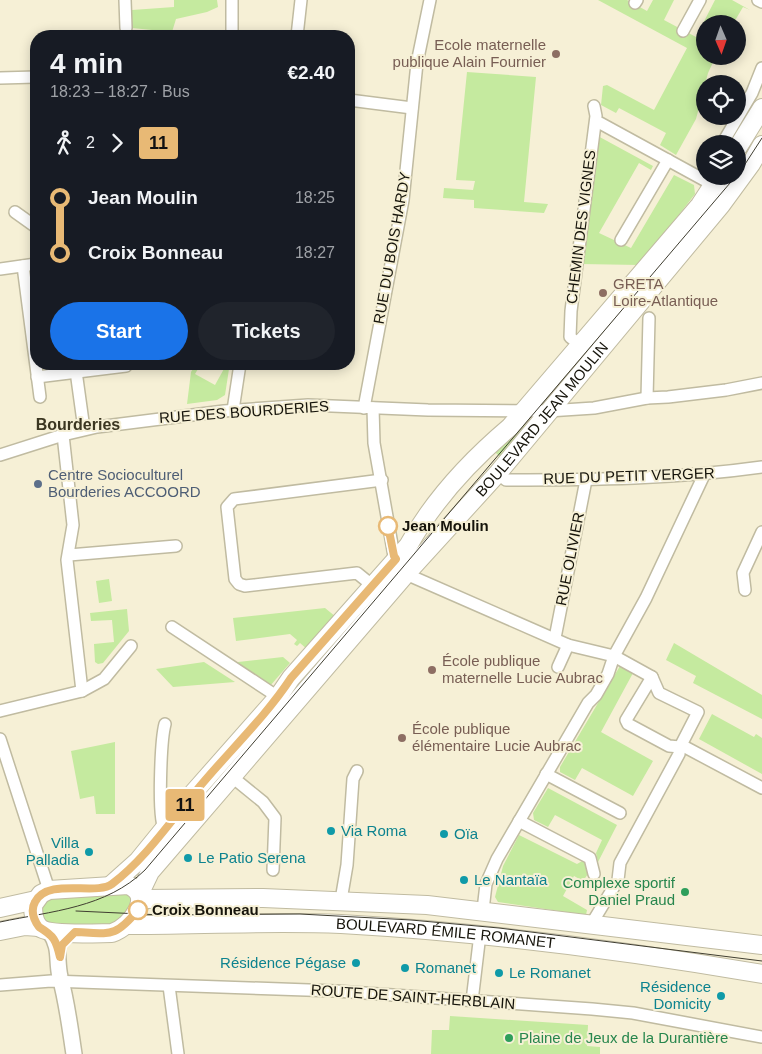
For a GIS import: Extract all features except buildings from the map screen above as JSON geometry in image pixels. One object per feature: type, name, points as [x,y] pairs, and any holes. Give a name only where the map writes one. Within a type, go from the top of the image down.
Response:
[{"type":"main road","points":[[745,135],[762,108]]},
{"type":"main road","name":"BOULEVARD JEAN MOULIN","points":[[126,925],[139,909],[140,896],[150,872],[231,776],[401,567],[498,473],[731,192],[762,146]]},
{"type":"main road","name":"BOULEVARD JEAN MOULIN","points":[[110,886],[138,862],[165,831],[194,792],[278,697],[291,678],[373,586],[401,567],[443,496],[486,448],[510,427],[579,344],[700,205],[707,185]]},
{"type":"main road","points":[[0,908],[42,895],[128,884],[136,888],[140,896]]},
{"type":"main road","points":[[42,895],[33,911],[44,930]]},
{"type":"main road","name":"BOULEVARD ÉMILE ROMANET","points":[[140,896],[342,900],[484,910],[762,945]]},
{"type":"main road","name":"BOULEVARD ÉMILE ROMANET","points":[[0,931],[25,926],[44,930],[112,934],[126,925],[263,922],[341,924],[480,934],[674,959],[762,974]]},
{"type":"street","points":[[125,0],[126,28]]},
{"type":"street","points":[[232,0],[232,30]]},
{"type":"street","points":[[298,30],[301,0]]},
{"type":"street","name":"RUE DU BOIS HARDY","points":[[401,567],[394,556],[368,408],[403,200],[418,58],[430,0]]},
{"type":"street","points":[[683,31],[700,0]]},
{"type":"street","points":[[758,0],[762,2]]},
{"type":"street","points":[[727,135],[752,93],[762,68]]},
{"type":"street","points":[[0,78],[30,77]]},
{"type":"street","points":[[355,101],[412,108]]},
{"type":"street","name":"CHEMIN DES VIGNES","points":[[579,344],[570,337],[571,311],[596,116],[594,106]]},
{"type":"street","points":[[600,123],[668,160],[696,172]]},
{"type":"street","points":[[621,240],[668,160]]},
{"type":"street","points":[[720,185],[731,192]]},
{"type":"street","points":[[14,212],[30,223]]},
{"type":"street","points":[[0,269],[30,265]]},
{"type":"street","points":[[23,266],[30,322]]},
{"type":"street","points":[[647,398],[650,318]]},
{"type":"street","points":[[36,370],[40,397]]},
{"type":"street","points":[[37,377],[67,370]]},
{"type":"street","points":[[75,370],[84,430]]},
{"type":"street","points":[[234,410],[239,370]]},
{"type":"street","name":"RUE DES BOURDERIES","points":[[0,455],[84,430],[128,422],[234,410],[308,405],[522,412],[548,411],[594,408],[647,398],[706,393],[762,383]]},
{"type":"street","points":[[63,435],[74,525],[67,560],[82,692]]},
{"type":"street","name":"RUE DU PETIT VERGER","points":[[498,473],[506,480],[586,480],[704,475],[762,467]]},
{"type":"street","points":[[484,910],[486,884],[497,859],[588,703],[596,695],[608,674],[614,656],[646,598],[704,475]]},
{"type":"street","points":[[373,586],[357,573],[245,586],[239,584],[235,579],[227,507],[234,498],[382,480]]},
{"type":"street","name":"RUE OLIVIER","points":[[555,638],[586,480]]},
{"type":"street","points":[[745,590],[743,573],[762,532]]},
{"type":"street","points":[[69,555],[176,546]]},
{"type":"street","points":[[401,567],[568,644],[614,656],[652,677],[659,693],[698,712],[680,747],[679,754],[620,863],[618,880],[592,923]]},
{"type":"street","points":[[172,627],[278,697]]},
{"type":"street","points":[[558,667],[568,644]]},
{"type":"street","points":[[0,711],[82,692],[104,679],[131,646]]},
{"type":"street","points":[[652,677],[626,720],[628,724],[669,746],[685,747],[762,788]]},
{"type":"street","points":[[164,724],[161,738],[161,812],[165,831]]},
{"type":"street","points":[[0,740],[42,895]]},
{"type":"street","points":[[342,900],[347,865],[353,780],[356,771]]},
{"type":"street","points":[[546,774],[620,813]]},
{"type":"street","points":[[231,776],[263,802],[275,818],[273,870]]},
{"type":"street","points":[[519,820],[590,858],[594,874]]},
{"type":"street","points":[[44,930],[57,944],[74,1054]]},
{"type":"street","points":[[60,957],[62,945],[75,932]]},
{"type":"street","points":[[472,1001],[480,934]]},
{"type":"street","name":"ROUTE DE SAINT-HERBLAIN","points":[[0,985],[26,982],[62,982],[336,991],[633,1013],[762,1037]]},
{"type":"street","points":[[169,986],[178,1054]]},
{"type":"green space","points":[[174,0],[217,0],[218,7],[207,12],[176,19],[173,30],[132,28],[132,10],[174,7]]},
{"type":"green space","points":[[598,0],[627,0],[647,11],[653,0],[674,0],[664,20],[696,37],[696,65],[712,65],[707,75],[696,75],[696,119],[676,155],[660,145],[666,133],[619,108],[616,113],[601,105],[603,86],[607,85],[654,110],[687,48]]},
{"type":"green space","points":[[715,0],[732,0],[750,10],[743,7],[738,15],[707,15]]},
{"type":"green space","points":[[467,72],[536,77],[524,202],[548,204],[544,213],[474,208],[474,200],[443,198],[444,188],[473,190],[475,181],[456,180]]},
{"type":"green space","points":[[596,135],[653,166],[651,170],[639,163],[599,233],[631,248],[674,175],[694,185],[695,194],[640,265],[580,264]]},
{"type":"green space","points":[[192,370],[197,370],[195,374],[215,385],[223,370],[229,370],[225,395],[217,400],[187,404]]},
{"type":"green space","points":[[520,419],[527,426],[504,460],[490,448]]},
{"type":"green space","points":[[109,579],[112,601],[99,603],[96,581]]},
{"type":"green space","points":[[325,608],[336,617],[308,650],[300,643],[297,646],[294,644],[297,640],[290,634],[236,641],[233,618]]},
{"type":"green space","points":[[127,609],[129,631],[103,663],[98,664],[95,662],[94,644],[114,642],[112,620],[91,621],[90,613]]},
{"type":"green space","points":[[674,643],[762,695],[762,719],[693,683],[696,676],[666,660]]},
{"type":"green space","points":[[283,657],[290,663],[270,686],[239,666],[238,662]]},
{"type":"green space","points":[[204,662],[235,682],[173,687],[156,669]]},
{"type":"green space","points":[[620,666],[633,673],[601,732],[653,761],[633,796],[582,768],[575,780],[560,772],[560,767]]},
{"type":"green space","points":[[712,714],[754,737],[756,734],[762,738],[762,774],[699,739]]},
{"type":"green space","points":[[115,742],[115,814],[96,814],[94,796],[80,799],[71,751]]},
{"type":"green space","points":[[548,788],[617,825],[598,862],[596,853],[602,840],[555,815],[548,827],[534,820],[533,813]]},
{"type":"green space","points":[[519,835],[577,864],[584,860],[588,874],[583,881],[574,876],[563,896],[587,910],[586,915],[498,902],[495,897],[503,866]]},
{"type":"green space","points":[[126,890],[134,901],[120,924],[45,927],[40,904],[43,899]]},
{"type":"green space","name":"Plaine de Jeux de la Durantière","points":[[450,1016],[588,1025],[587,1046],[600,1047],[600,1054],[431,1054],[432,1030],[449,1030]]},
{"type":"tram line","points":[[746,163],[762,138]]},
{"type":"tram line","points":[[0,922],[58,911],[96,900],[130,883],[145,870],[728,185]]},
{"type":"tram line","points":[[76,911],[162,915],[300,914],[411,920],[499,928],[762,961]]},
{"type":"bus line","name":"11","points":[[138,910],[118,932],[112,934],[75,932],[62,945],[60,957],[57,944],[50,932],[39,927],[36,922],[33,905],[41,894],[49,890],[110,886],[138,862],[194,792],[278,697],[291,678],[396,559],[388,526]]},
{"type":"place","name":"Ecole maternelle publique Alain Fournier","points":[[556,54]]},
{"type":"place","name":"GRETA Loire-Atlantique","points":[[603,293]]},
{"type":"place","name":"Centre Socioculturel Bourderies ACCOORD","points":[[38,484]]},
{"type":"place","name":"Jean Moulin","points":[[388,526]]},
{"type":"place","name":"École publique maternelle Lucie Aubrac","points":[[432,670]]},
{"type":"place","name":"École publique élémentaire Lucie Aubrac","points":[[402,738]]},
{"type":"place","name":"Via Roma","points":[[331,831]]},
{"type":"place","name":"Oïa","points":[[444,834]]},
{"type":"place","name":"Villa Palladia","points":[[89,852]]},
{"type":"place","name":"Le Patio Serena","points":[[188,858]]},
{"type":"place","name":"Le Nantaïa","points":[[464,880]]},
{"type":"place","name":"Complexe sportif Daniel Praud","points":[[685,892]]},
{"type":"place","name":"Croix Bonneau","points":[[138,910]]},
{"type":"place","name":"Résidence Pégase","points":[[356,963]]},
{"type":"place","name":"Romanet","points":[[405,968]]},
{"type":"place","name":"Le Romanet","points":[[499,973]]},
{"type":"place","name":"Résidence Domicity","points":[[721,996]]},
{"type":"place","name":"Plaine de Jeux de la Durantière","points":[[509,1038]]},
{"type":"district","name":"Bourderies","points":[[78,424]]}]
